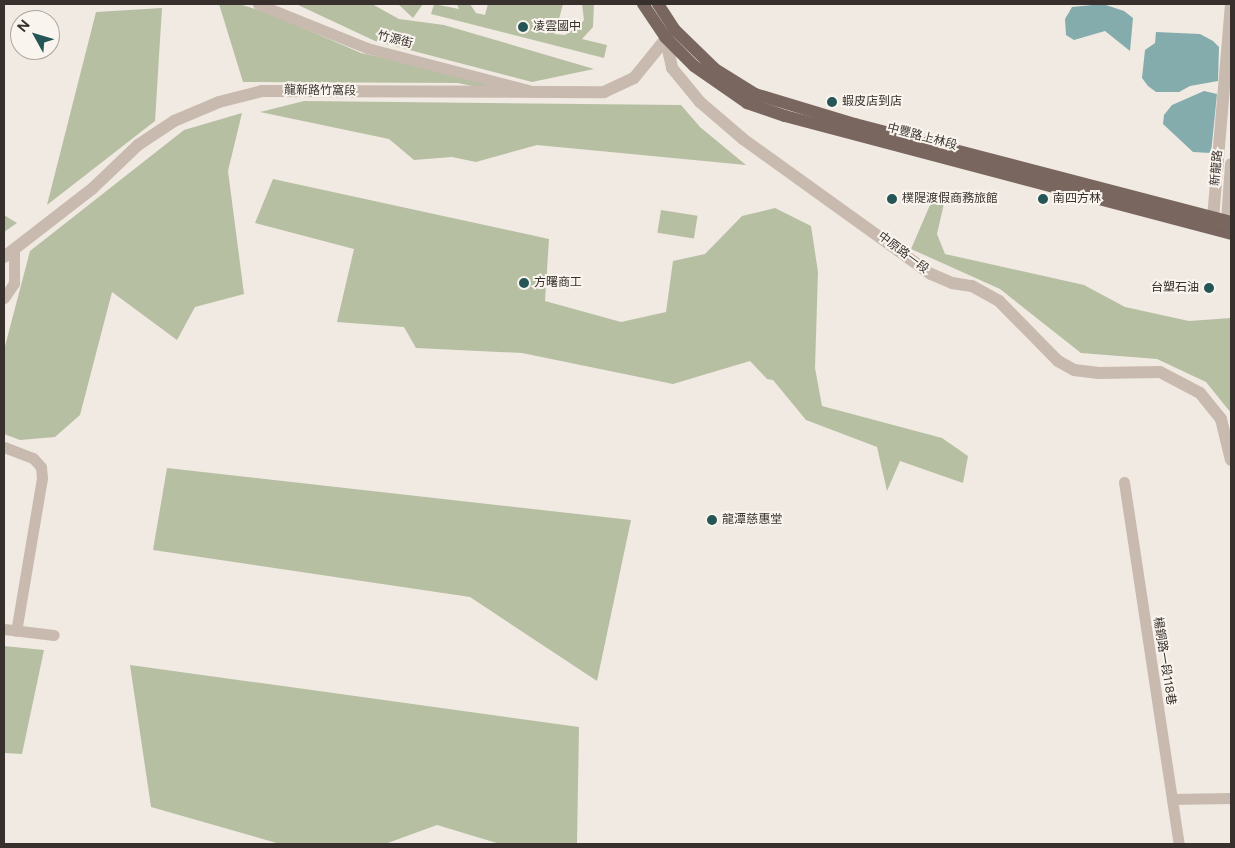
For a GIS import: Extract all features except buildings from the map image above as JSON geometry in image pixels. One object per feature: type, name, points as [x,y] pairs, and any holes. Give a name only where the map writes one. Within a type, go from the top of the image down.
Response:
[{"type":"main road","name":"中豐路上林段","points":[[643,4],[724,90],[747,103],[785,116],[1228,227]]},
{"type":"main road","name":"中豐路上林段","points":[[658,4],[670,33],[715,69],[755,94],[815,113],[1213,219],[1228,227]]},
{"type":"street","name":"竹源街","points":[[258,4],[367,48],[530,91]]},
{"type":"street","name":"新龍路","points":[[1213,219],[1231,4]]},
{"type":"street","name":"龍新路竹窩段","points":[[9,254],[92,189],[138,145],[174,121],[219,102],[262,91],[604,92],[619,88],[646,65],[670,33]]},
{"type":"street","name":"中原路一段","points":[[670,33],[672,68],[700,102],[743,139],[931,274],[952,284],[972,286],[999,301],[1058,361],[1074,370],[1097,373],[1160,372],[1200,393],[1221,419],[1231,460]]},
{"type":"street","name":"新龍路","points":[[1228,227],[1231,164]]},
{"type":"street","points":[[4,298],[14,283],[9,254]]},
{"type":"street","points":[[4,447],[33,458],[41,467],[42,478],[16,630]]},
{"type":"street","name":"楊銅路一段118巷","points":[[1124,482],[1179,844]]},
{"type":"street","points":[[4,629],[54,635]]},
{"type":"street","points":[[1172,798],[1231,798]]},
{"type":"green space","points":[[219,4],[239,4],[271,14],[361,53],[493,81],[490,90],[458,83],[243,82]]},
{"type":"green space","points":[[296,4],[372,4],[399,19],[444,25],[594,69],[532,82],[375,41]]},
{"type":"green space","points":[[398,4],[423,4],[413,18]]},
{"type":"green space","points":[[434,4],[459,9],[457,4],[470,4],[476,13],[485,15],[488,4],[563,4],[555,34],[565,35],[579,26],[584,20],[582,4],[594,4],[593,27],[582,39],[607,45],[604,58],[431,14]]},
{"type":"green space","points":[[162,8],[155,121],[47,205],[96,12]]},
{"type":"green space","points":[[304,101],[681,105],[700,127],[746,165],[537,145],[476,162],[452,157],[414,160],[389,139],[260,112]]},
{"type":"green space","points":[[242,113],[228,171],[244,294],[195,307],[177,340],[112,292],[80,415],[55,437],[20,440],[4,434],[4,350],[30,251],[184,130]]},
{"type":"green space","points":[[273,179],[549,239],[545,301],[621,322],[666,312],[673,261],[705,254],[742,216],[775,208],[811,226],[818,272],[815,368],[822,406],[942,438],[968,456],[963,483],[900,461],[887,491],[877,447],[806,420],[773,380],[767,379],[750,361],[673,384],[522,353],[416,348],[404,327],[337,322],[354,249],[255,223]]},
{"type":"green space","points":[[946,195],[937,234],[945,254],[1084,285],[1125,307],[1189,321],[1231,318],[1231,413],[1206,382],[1157,359],[1081,353],[1000,289],[911,249],[933,198]]},
{"type":"green space","points":[[661,210],[698,216],[694,239],[657,233]]},
{"type":"green space","points":[[4,215],[17,223],[4,232]]},
{"type":"green space","points":[[167,468],[631,520],[597,681],[470,597],[153,550]]},
{"type":"green space","points":[[4,646],[44,650],[22,754],[4,753]]},
{"type":"green space","points":[[130,665],[579,727],[577,844],[500,844],[437,825],[385,844],[280,844],[151,807]]},
{"type":"water","points":[[1103,4],[1124,11],[1133,18],[1130,51],[1105,31],[1074,40],[1066,35],[1065,19],[1072,7]]},
{"type":"water","points":[[1156,32],[1200,34],[1213,41],[1219,47],[1218,81],[1190,86],[1179,92],[1156,92],[1148,86],[1142,78],[1145,50],[1155,43]]},
{"type":"water","points":[[1204,91],[1217,94],[1211,153],[1193,152],[1163,124],[1164,115],[1172,105]]},
{"type":"place","name":"凌雲國中","points":[[523,27]]},
{"type":"place","name":"蝦皮店到店","points":[[832,102]]},
{"type":"place","name":"樸隄渡假商務旅館","points":[[892,199]]},
{"type":"place","name":"南四方林","points":[[1043,199]]},
{"type":"place","name":"方曙商工","points":[[524,283]]},
{"type":"place","name":"台塑石油","points":[[1209,288]]},
{"type":"place","name":"龍潭慈惠堂","points":[[712,520]]}]
